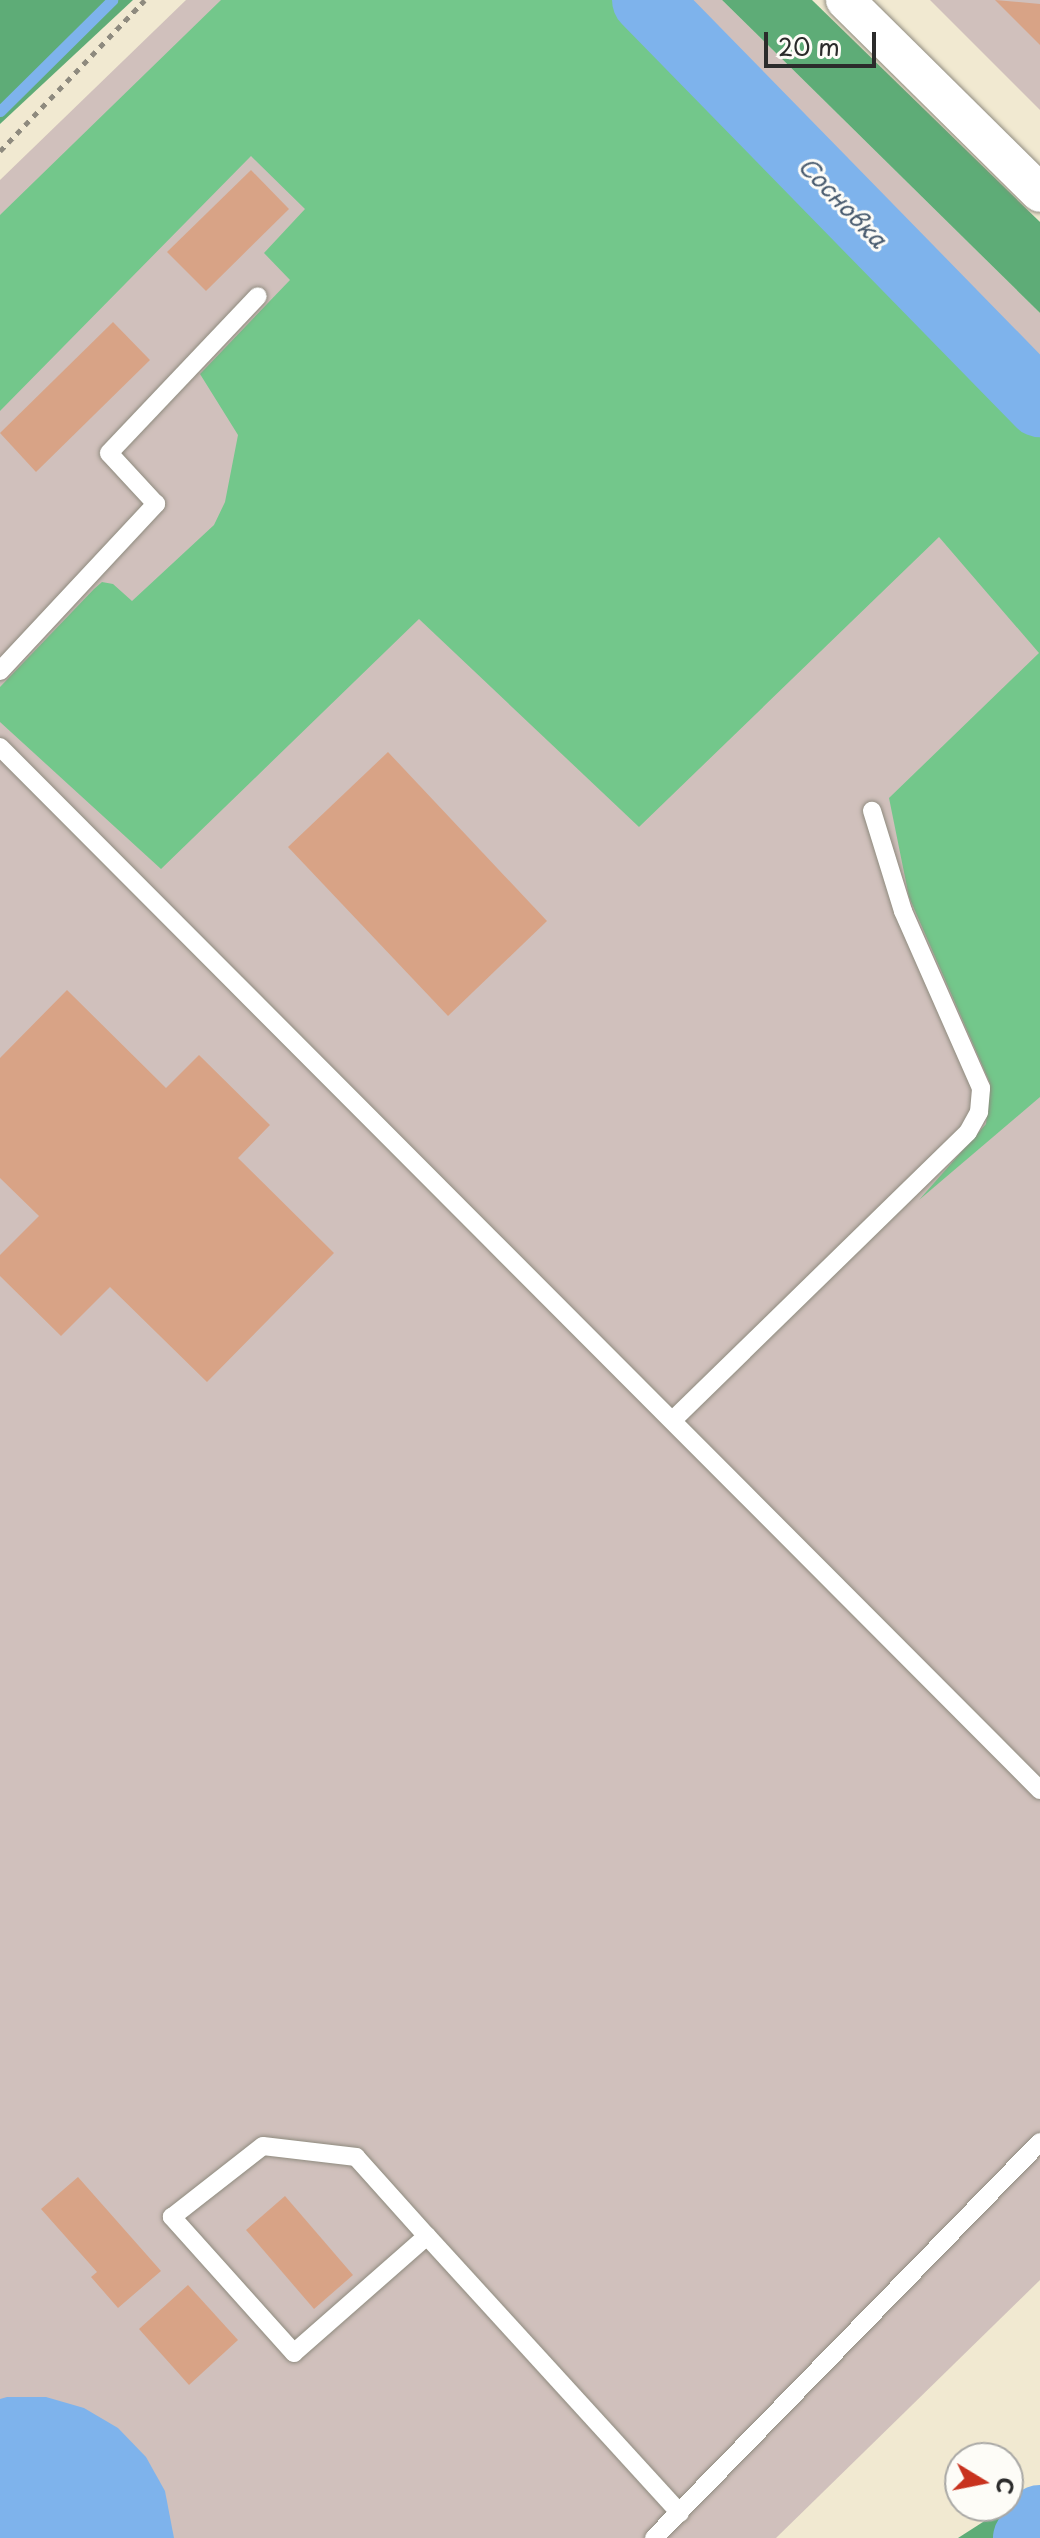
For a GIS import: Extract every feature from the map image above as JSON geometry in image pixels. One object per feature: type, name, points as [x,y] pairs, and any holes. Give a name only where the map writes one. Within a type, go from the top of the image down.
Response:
[{"type":"street","points":[[845,0],[1040,193]]},
{"type":"lane","points":[[0,671],[156,504],[109,453],[258,296]]},
{"type":"lane","points":[[0,747],[675,1418],[1040,1790]]},
{"type":"lane","points":[[675,1418],[968,1132],[979,1112],[981,1088],[903,911],[872,811]]},
{"type":"lane","points":[[654,2538],[1040,2142]]},
{"type":"lane","points":[[427,2236],[294,2353],[172,2217],[263,2146],[356,2157],[680,2513]]},
{"type":"path","points":[[0,151],[145,0]]},
{"type":"shaded area","points":[[186,0],[722,0],[1040,313],[1040,2280],[776,2538],[0,2538],[0,180]]},
{"type":"shaded area","points":[[930,0],[1040,0],[1040,110]]},
{"type":"green space","points":[[0,0],[133,0],[0,124]]},
{"type":"green space","points":[[221,0],[618,0],[1040,425],[1040,1097],[919,1200],[986,1124],[990,1083],[909,897],[889,798],[1039,653],[939,537],[639,827],[419,619],[161,869],[0,722],[0,687],[94,589],[102,582],[113,584],[132,601],[214,525],[225,502],[238,435],[200,374],[290,280],[264,253],[305,209],[251,156],[0,411],[0,215]]},
{"type":"green space","points":[[722,0],[812,0],[1040,222],[1040,313]]},
{"type":"green space","points":[[1040,2485],[1040,2538],[958,2538],[983,2522],[1024,2522],[1024,2496]]},
{"type":"water","points":[[46,2397],[84,2408],[118,2428],[146,2457],[165,2491],[174,2538],[0,2538],[0,2399]]},
{"type":"building","points":[[995,0],[1040,4],[1040,45]]},
{"type":"building","points":[[251,170],[289,209],[206,291],[167,252]]},
{"type":"building","points":[[113,322],[150,360],[36,472],[0,433]]},
{"type":"building","points":[[388,752],[547,921],[448,1016],[288,847]]},
{"type":"building","points":[[67,990],[166,1088],[199,1055],[270,1125],[238,1158],[334,1253],[207,1382],[110,1287],[61,1336],[0,1276],[0,1255],[39,1216],[0,1178],[0,1058]]},
{"type":"building","points":[[78,2177],[161,2271],[118,2308],[91,2277],[97,2272],[41,2209]]},
{"type":"building","points":[[285,2196],[353,2275],[314,2309],[246,2230]]},
{"type":"building","points":[[188,2285],[238,2340],[189,2385],[139,2329]]},
{"type":"waterway","points":[[0,111],[112,0]]},
{"type":"waterway","name":"Сосновка","points":[[646,0],[1040,403]]},
{"type":"waterway","name":"Сосновка","points":[[1027,2538],[1040,2519]]}]
